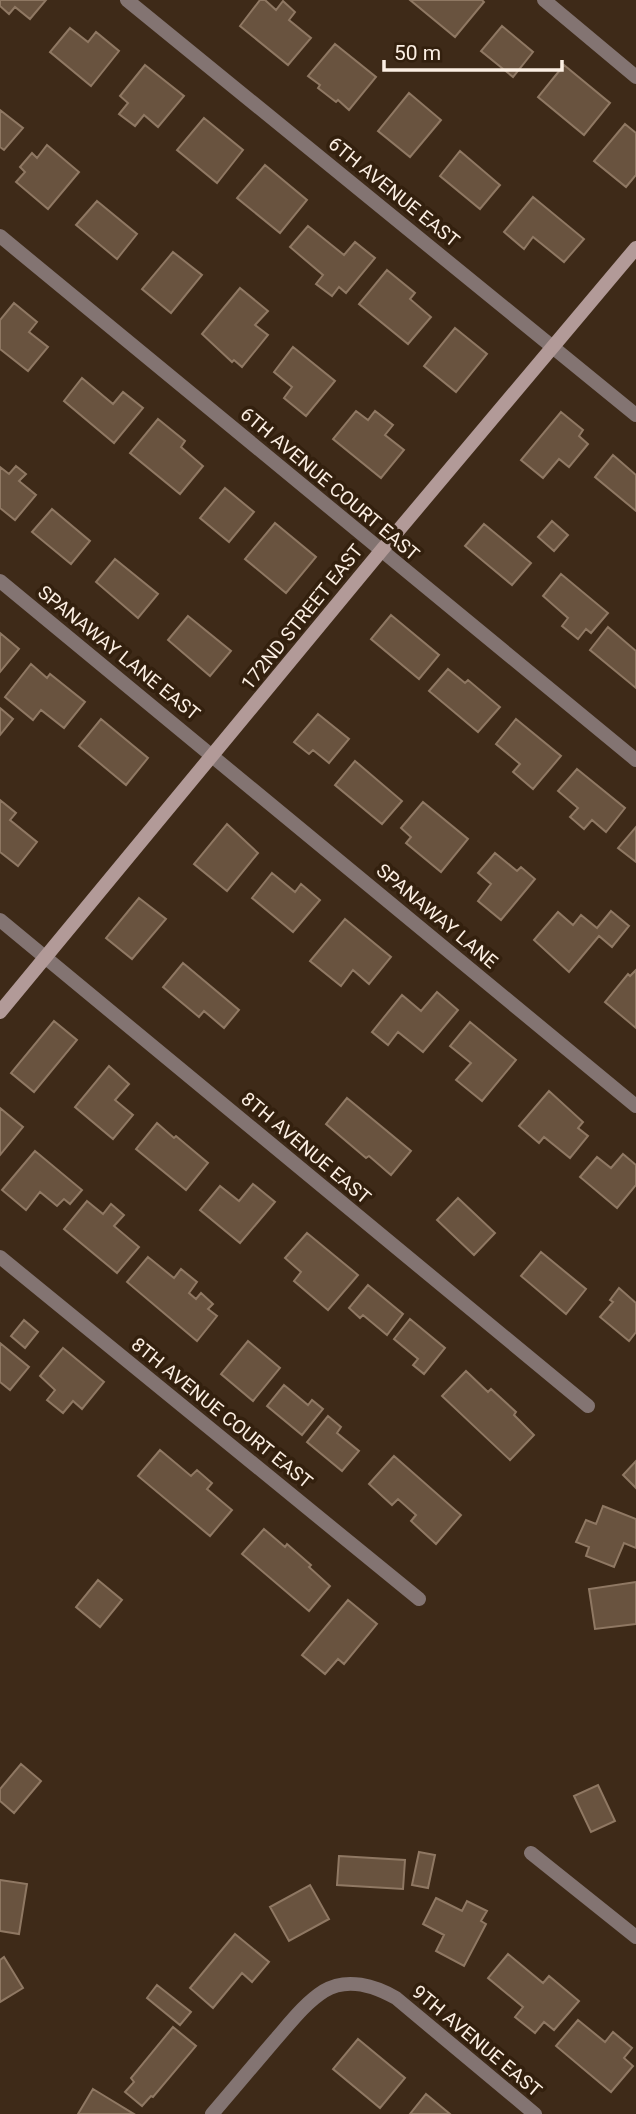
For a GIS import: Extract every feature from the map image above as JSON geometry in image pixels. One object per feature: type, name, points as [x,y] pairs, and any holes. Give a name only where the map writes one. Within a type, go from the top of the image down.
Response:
[{"type":"street","name":"6TH AVENUE EAST","points":[[127,0],[636,415]]},
{"type":"street","points":[[544,0],[636,76]]},
{"type":"street","name":"6TH AVENUE COURT EAST","points":[[0,236],[636,760]]},
{"type":"street","name":"172ND STREET EAST","points":[[0,1012],[381,551],[636,248]]},
{"type":"street","name":"SPANAWAY LANE EAST","points":[[0,581],[213,755]]},
{"type":"street","name":"SPANAWAY LANE","points":[[213,755],[636,1106]]},
{"type":"street","name":"8TH AVENUE EAST","points":[[0,920],[589,1406]]},
{"type":"street","name":"8TH AVENUE COURT EAST","points":[[0,1257],[419,1599]]},
{"type":"street","points":[[531,1853],[636,1937]]},
{"type":"street","name":"9TH AVENUE EAST","points":[[212,2114],[301,2010],[325,1990],[356,1984],[381,1990],[396,1998],[535,2114]]},
{"type":"building","points":[[0,0],[46,0],[30,19],[15,7],[9,14],[0,6]]},
{"type":"building","points":[[260,0],[265,0],[276,10],[283,1],[295,12],[289,20],[311,38],[288,65],[240,26]]},
{"type":"building","points":[[410,0],[482,0],[484,2],[455,37]]},
{"type":"building","points":[[502,26],[533,52],[513,77],[481,51]]},
{"type":"building","points":[[70,28],[88,42],[96,32],[119,51],[91,86],[50,52]]},
{"type":"building","points":[[335,44],[376,77],[349,110],[318,88],[320,85],[308,76]]},
{"type":"building","points":[[145,65],[184,96],[158,127],[144,115],[135,126],[119,114],[128,103],[120,96]]},
{"type":"building","points":[[564,65],[610,103],[584,135],[538,97]]},
{"type":"building","points":[[409,93],[441,120],[410,157],[378,131]]},
{"type":"building","points":[[0,110],[23,128],[4,150],[0,147]]},
{"type":"building","points":[[204,118],[243,150],[217,183],[177,150]]},
{"type":"building","points":[[625,124],[636,133],[636,175],[626,187],[594,161]]},
{"type":"building","points":[[47,145],[79,172],[48,209],[16,182],[25,172],[20,167],[32,153],[37,158]]},
{"type":"building","points":[[460,151],[500,185],[480,209],[440,176]]},
{"type":"building","points":[[265,165],[307,200],[280,233],[237,198]]},
{"type":"building","points":[[533,197],[584,239],[564,262],[533,237],[524,249],[504,232]]},
{"type":"building","points":[[97,201],[137,234],[117,259],[76,225]]},
{"type":"building","points":[[308,226],[344,255],[355,242],[375,258],[346,293],[339,287],[332,296],[316,284],[323,275],[290,247]]},
{"type":"building","points":[[173,252],[202,275],[171,313],[142,289]]},
{"type":"building","points":[[387,270],[415,293],[410,299],[431,317],[408,344],[359,304]]},
{"type":"building","points":[[240,288],[268,311],[255,325],[268,335],[242,367],[234,360],[232,362],[202,334]]},
{"type":"building","points":[[14,303],[37,322],[29,332],[48,347],[28,371],[0,349],[0,320]]},
{"type":"building","points":[[455,328],[487,354],[456,392],[424,366]]},
{"type":"building","points":[[293,347],[335,381],[306,416],[284,398],[292,387],[274,372]]},
{"type":"building","points":[[82,378],[113,404],[123,392],[143,408],[114,443],[64,401]]},
{"type":"building","points":[[356,411],[368,420],[375,411],[393,425],[385,435],[404,450],[381,478],[333,439]]},
{"type":"building","points":[[561,412],[583,430],[579,436],[588,444],[569,467],[559,459],[543,478],[521,460]]},
{"type":"building","points":[[158,419],[185,441],[181,447],[203,466],[180,494],[130,453]]},
{"type":"building","points":[[613,455],[636,475],[636,511],[595,477]]},
{"type":"building","points":[[16,466],[26,474],[19,481],[36,495],[15,520],[0,508],[0,467],[9,474]]},
{"type":"building","points":[[225,488],[254,512],[229,542],[200,518]]},
{"type":"building","points":[[52,509],[90,541],[71,564],[32,532]]},
{"type":"building","points":[[552,521],[568,535],[554,551],[538,537]]},
{"type":"building","points":[[275,523],[316,557],[286,593],[245,559]]},
{"type":"building","points":[[484,524],[531,563],[512,585],[465,546]]},
{"type":"building","points":[[115,559],[158,594],[138,618],[96,582]]},
{"type":"building","points":[[561,574],[608,613],[591,633],[586,629],[578,639],[562,626],[568,618],[543,596]]},
{"type":"building","points":[[391,615],[439,655],[419,679],[371,639]]},
{"type":"building","points":[[188,616],[231,651],[210,676],[168,640]]},
{"type":"building","points":[[608,627],[636,651],[636,688],[590,650]]},
{"type":"building","points":[[0,633],[19,649],[0,672]]},
{"type":"building","points":[[31,664],[47,678],[50,674],[85,702],[64,728],[41,710],[33,720],[5,697]]},
{"type":"building","points":[[448,669],[465,683],[468,680],[500,707],[478,732],[429,691]]},
{"type":"building","points":[[0,708],[13,719],[0,735]]},
{"type":"building","points":[[318,714],[349,739],[329,763],[313,750],[309,754],[294,742]]},
{"type":"building","points":[[101,719],[148,758],[126,785],[79,746]]},
{"type":"building","points":[[516,719],[561,756],[533,789],[513,772],[520,764],[496,744]]},
{"type":"building","points":[[355,761],[402,801],[382,824],[335,785]]},
{"type":"building","points":[[577,769],[625,808],[606,832],[592,820],[584,829],[570,817],[578,808],[558,791]]},
{"type":"building","points":[[0,800],[16,813],[10,820],[37,842],[18,866],[0,852]]},
{"type":"building","points":[[423,802],[468,839],[441,872],[406,843],[411,837],[401,828]]},
{"type":"building","points":[[227,824],[258,853],[227,891],[194,864]]},
{"type":"building","points":[[636,827],[636,862],[618,848]]},
{"type":"building","points":[[495,853],[517,871],[521,867],[535,879],[501,920],[478,901],[491,884],[478,873]]},
{"type":"building","points":[[272,873],[295,892],[301,884],[320,900],[293,932],[252,898]]},
{"type":"building","points":[[139,898],[166,919],[132,959],[106,938]]},
{"type":"building","points":[[611,911],[629,926],[612,947],[599,936],[569,972],[534,940],[558,912],[573,925],[581,915],[597,928]]},
{"type":"building","points":[[345,919],[391,957],[369,984],[353,970],[341,986],[310,961]]},
{"type":"building","points":[[183,963],[239,1010],[224,1028],[204,1011],[199,1017],[163,987]]},
{"type":"building","points":[[636,970],[636,1028],[605,1002],[628,974],[630,976]]},
{"type":"building","points":[[437,992],[458,1010],[423,1052],[398,1032],[388,1045],[372,1032],[402,995],[421,1011]]},
{"type":"building","points":[[54,1021],[77,1040],[34,1092],[11,1073]]},
{"type":"building","points":[[470,1022],[516,1060],[482,1101],[456,1080],[471,1063],[450,1046]]},
{"type":"building","points":[[109,1066],[129,1084],[115,1100],[133,1115],[113,1139],[75,1107]]},
{"type":"building","points":[[549,1091],[583,1122],[578,1128],[588,1136],[570,1158],[544,1137],[539,1143],[519,1126]]},
{"type":"building","points":[[347,1098],[411,1151],[391,1175],[326,1124]]},
{"type":"building","points":[[0,1108],[23,1127],[0,1155]]},
{"type":"building","points":[[157,1123],[208,1163],[186,1190],[136,1149]]},
{"type":"building","points":[[35,1151],[82,1190],[70,1204],[64,1199],[57,1206],[40,1192],[26,1210],[2,1190]]},
{"type":"building","points":[[623,1154],[636,1165],[636,1185],[617,1208],[580,1177],[597,1157],[611,1168]]},
{"type":"building","points":[[253,1184],[275,1202],[240,1243],[200,1210],[220,1186],[239,1201]]},
{"type":"building","points":[[458,1198],[495,1233],[474,1255],[437,1220]]},
{"type":"building","points":[[87,1201],[103,1214],[111,1204],[124,1215],[114,1226],[139,1247],[117,1273],[64,1229]]},
{"type":"building","points":[[307,1233],[358,1275],[328,1310],[294,1281],[301,1272],[285,1258]]},
{"type":"building","points":[[541,1252],[586,1289],[566,1314],[521,1276]]},
{"type":"building","points":[[148,1257],[174,1278],[181,1269],[197,1282],[189,1293],[196,1299],[201,1293],[213,1304],[208,1309],[217,1316],[197,1341],[127,1282]]},
{"type":"building","points":[[368,1285],[403,1314],[387,1335],[363,1315],[360,1318],[349,1308]]},
{"type":"building","points":[[619,1288],[636,1303],[636,1332],[629,1341],[600,1317],[613,1302],[610,1300]]},
{"type":"building","points":[[410,1319],[445,1348],[424,1374],[413,1365],[418,1359],[394,1339]]},
{"type":"building","points":[[24,1320],[38,1332],[25,1348],[11,1336]]},
{"type":"building","points":[[248,1341],[280,1368],[253,1401],[221,1374]]},
{"type":"building","points":[[0,1343],[29,1367],[10,1390],[0,1382]]},
{"type":"building","points":[[63,1348],[104,1382],[82,1409],[73,1401],[63,1413],[47,1400],[55,1390],[40,1376]]},
{"type":"building","points":[[466,1371],[488,1392],[491,1389],[516,1412],[514,1415],[534,1435],[510,1460],[442,1396]]},
{"type":"building","points":[[284,1385],[308,1405],[312,1400],[323,1409],[302,1435],[267,1406]]},
{"type":"building","points":[[328,1416],[341,1427],[337,1433],[359,1451],[342,1471],[307,1442]]},
{"type":"building","points":[[160,1450],[191,1476],[197,1470],[212,1483],[207,1489],[232,1510],[210,1536],[138,1476]]},
{"type":"building","points":[[394,1456],[461,1515],[436,1544],[411,1521],[416,1515],[398,1499],[392,1505],[369,1484]]},
{"type":"building","points":[[636,1461],[636,1488],[623,1475]]},
{"type":"building","points":[[603,1506],[636,1519],[636,1548],[624,1543],[614,1567],[586,1556],[589,1547],[576,1542],[586,1520],[596,1524]]},
{"type":"building","points":[[264,1529],[285,1547],[287,1544],[330,1586],[309,1611],[242,1554]]},
{"type":"building","points":[[98,1580],[122,1600],[100,1627],[76,1607]]},
{"type":"building","points":[[636,1582],[636,1624],[595,1629],[589,1589]]},
{"type":"building","points":[[348,1600],[377,1624],[344,1664],[338,1659],[325,1674],[302,1655]]},
{"type":"building","points":[[21,1764],[41,1781],[14,1813],[0,1801],[0,1789]]},
{"type":"building","points":[[598,1785],[615,1821],[591,1832],[574,1796]]},
{"type":"building","points":[[419,1852],[435,1855],[428,1888],[412,1885]]},
{"type":"building","points":[[339,1856],[405,1860],[403,1889],[337,1885]]},
{"type":"building","points":[[0,1880],[27,1884],[19,1934],[0,1931]]},
{"type":"building","points":[[310,1885],[329,1919],[289,1941],[270,1907]]},
{"type":"building","points":[[436,1898],[462,1911],[467,1901],[487,1911],[481,1921],[486,1924],[464,1966],[436,1951],[444,1935],[423,1924]]},
{"type":"building","points":[[235,1934],[269,1962],[252,1982],[242,1973],[213,2008],[190,1988]]},
{"type":"building","points":[[508,1954],[543,1983],[549,1976],[579,2001],[554,2030],[544,2022],[535,2033],[515,2017],[523,2007],[488,1978]]},
{"type":"building","points":[[4,1957],[23,1988],[0,2002],[0,1960]]},
{"type":"building","points":[[157,1985],[191,2012],[180,2025],[147,1998]]},
{"type":"building","points":[[578,2020],[605,2042],[613,2032],[632,2048],[624,2058],[633,2066],[611,2092],[556,2046]]},
{"type":"building","points":[[173,2027],[196,2046],[153,2097],[142,2106],[125,2092],[134,2082],[131,2078]]},
{"type":"building","points":[[358,2039],[405,2078],[380,2108],[333,2069]]},
{"type":"building","points":[[93,2089],[134,2114],[78,2114]]},
{"type":"building","points":[[426,2094],[450,2114],[410,2114]]}]
